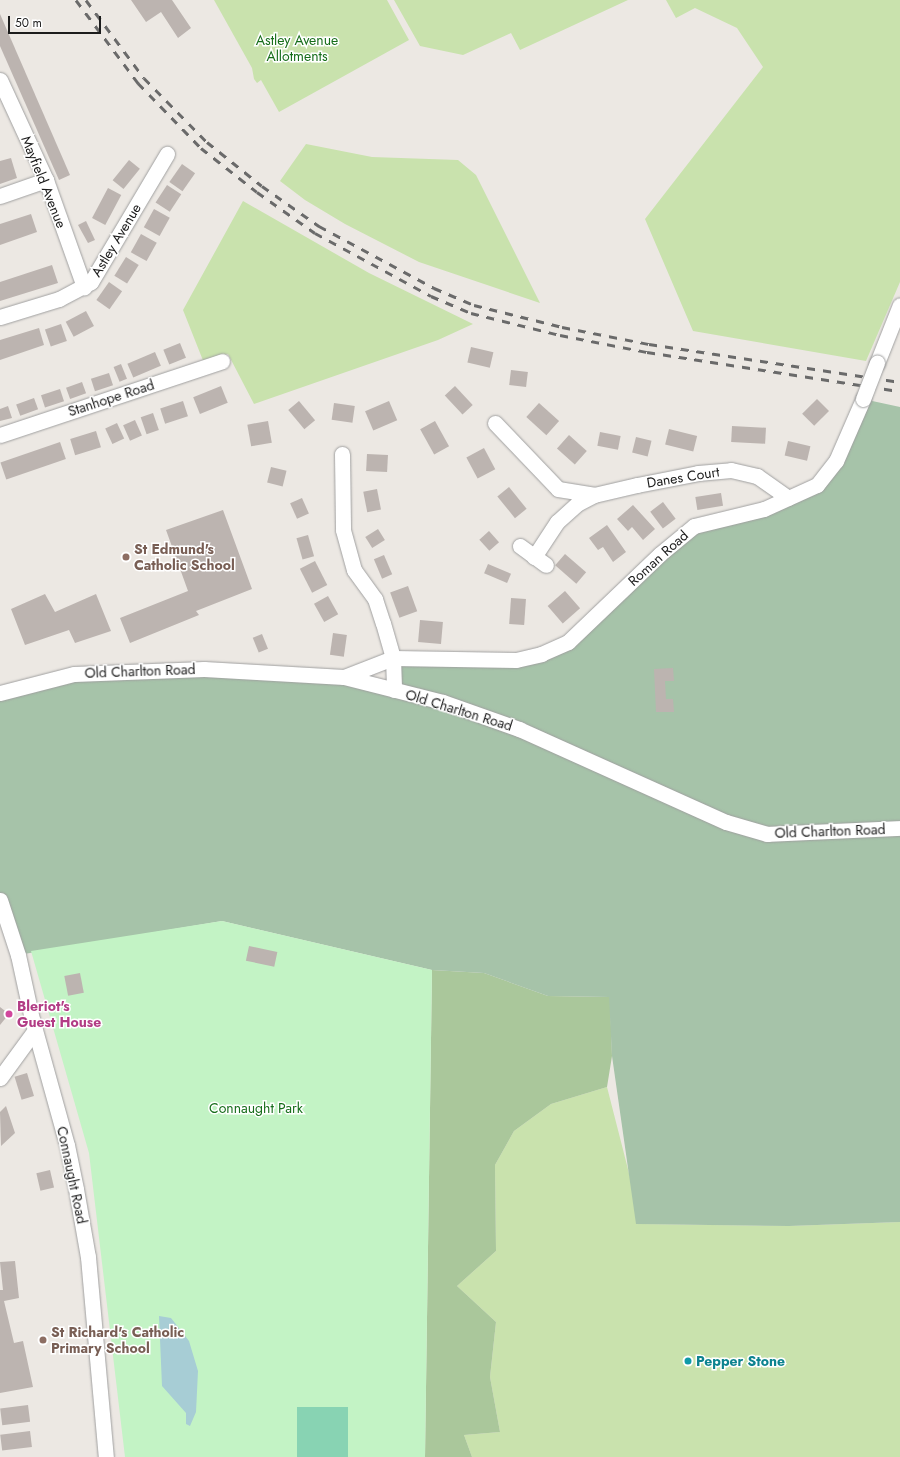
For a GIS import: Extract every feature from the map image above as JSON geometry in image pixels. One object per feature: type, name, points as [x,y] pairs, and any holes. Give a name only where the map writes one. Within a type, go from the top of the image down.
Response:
[{"type":"street","name":"Mayfield Avenue","points":[[0,80],[46,180],[84,287]]},
{"type":"street","name":"Astley Avenue","points":[[0,317],[59,299],[84,287],[95,276],[167,154]]},
{"type":"street","points":[[0,196],[46,180]]},
{"type":"street","name":"Roman Road","points":[[344,677],[393,658],[516,660],[541,654],[568,642],[660,554],[694,526],[764,509],[817,485],[836,461],[863,399],[900,305]]},
{"type":"street","name":"Stanhope Road","points":[[0,435],[222,361]]},
{"type":"street","points":[[495,423],[558,489]]},
{"type":"street","points":[[342,454],[343,530],[354,570],[375,599],[393,658],[394,690]]},
{"type":"street","name":"Danes Court","points":[[557,522],[577,504],[594,495],[671,477],[730,470],[757,476],[788,498]]},
{"type":"street","name":"Danes Court","points":[[520,546],[540,561],[557,522],[562,506],[558,489],[594,495]]},
{"type":"street","name":"Old Charlton Road","points":[[0,693],[74,674],[204,669],[344,677],[443,702],[519,729],[726,822],[767,834],[900,828]]},
{"type":"street","name":"Connaught Road","points":[[0,900],[18,955],[35,1030],[68,1145],[88,1257],[106,1457]]},
{"type":"street","points":[[0,1078],[35,1030]]},
{"type":"green space","name":"Astley Avenue Allotments","points":[[214,0],[387,0],[409,40],[279,112],[261,80],[257,83],[254,79],[252,68]]},
{"type":"green space","points":[[394,0],[628,0],[520,50],[511,33],[463,55],[420,46]]},
{"type":"green space","points":[[666,0],[900,0],[900,282],[866,361],[693,331],[645,219],[763,67],[737,28],[695,8],[676,18]]},
{"type":"green space","points":[[306,144],[372,157],[458,160],[476,175],[540,303],[419,262],[345,224],[305,200],[280,181]]},
{"type":"green space","points":[[243,201],[369,273],[473,324],[438,340],[254,404],[228,354],[204,363],[183,310]]},
{"type":"green space","points":[[863,399],[900,407],[900,1222],[789,1226],[636,1224],[612,1056],[609,997],[548,996],[484,973],[432,970],[222,921],[18,955],[0,900],[0,693],[74,674],[204,669],[394,690],[393,658],[516,660],[568,642],[694,526],[822,489]]},
{"type":"green space","name":"Connaught Park","points":[[222,921],[432,970],[425,1457],[125,1457],[89,1153],[31,951]]},
{"type":"green space","points":[[432,970],[484,973],[548,996],[610,997],[612,1056],[607,1087],[551,1104],[514,1131],[495,1165],[496,1251],[457,1286],[496,1322],[490,1377],[500,1432],[464,1435],[472,1457],[425,1457]]},
{"type":"green space","points":[[607,1087],[642,1224],[789,1226],[900,1222],[900,1457],[472,1457],[464,1435],[500,1432],[490,1377],[496,1322],[457,1286],[496,1251],[495,1165],[514,1131],[551,1104]]},
{"type":"green space","points":[[297,1407],[348,1407],[348,1457],[297,1457]]},
{"type":"water","points":[[159,1316],[171,1318],[189,1341],[198,1371],[196,1412],[190,1426],[186,1424],[186,1413],[162,1386]]},
{"type":"building","points":[[131,0],[172,0],[191,28],[178,38],[161,12],[146,22]]},
{"type":"building","points":[[0,14],[70,175],[59,180],[0,46]]},
{"type":"building","points":[[11,158],[17,178],[0,184],[0,161]]},
{"type":"building","points":[[129,160],[140,169],[124,189],[113,180]]},
{"type":"building","points":[[182,164],[195,173],[182,191],[169,182]]},
{"type":"building","points":[[167,185],[181,194],[170,212],[156,203]]},
{"type":"building","points":[[108,188],[121,195],[105,225],[92,218]]},
{"type":"building","points":[[154,209],[170,218],[160,236],[144,227]]},
{"type":"building","points":[[31,214],[37,232],[0,245],[0,224]]},
{"type":"building","points":[[86,221],[95,240],[88,243],[78,225]]},
{"type":"building","points":[[141,234],[157,243],[147,261],[131,252]]},
{"type":"building","points":[[126,257],[139,265],[127,284],[114,276]]},
{"type":"building","points":[[52,265],[58,283],[0,301],[0,282]]},
{"type":"building","points":[[109,282],[122,291],[109,309],[96,300]]},
{"type":"building","points":[[86,311],[94,326],[74,337],[66,322]]},
{"type":"building","points":[[61,324],[67,341],[51,347],[45,330]]},
{"type":"building","points":[[39,328],[44,345],[0,360],[0,340]]},
{"type":"building","points":[[180,343],[186,358],[169,365],[163,350]]},
{"type":"building","points":[[471,347],[493,352],[490,368],[467,363]]},
{"type":"building","points":[[155,352],[161,366],[133,378],[127,364]]},
{"type":"building","points":[[121,364],[127,379],[120,382],[114,367]]},
{"type":"building","points":[[511,370],[528,372],[526,387],[509,385]]},
{"type":"building","points":[[109,373],[113,385],[95,391],[91,379]]},
{"type":"building","points":[[82,382],[86,393],[70,399],[66,388]]},
{"type":"building","points":[[221,386],[228,403],[200,414],[193,397]]},
{"type":"building","points":[[455,386],[473,405],[462,415],[445,396]]},
{"type":"building","points":[[60,389],[64,401],[45,408],[41,395]]},
{"type":"building","points":[[34,398],[38,409],[20,416],[16,404]]},
{"type":"building","points":[[817,399],[829,411],[814,426],[802,414]]},
{"type":"building","points":[[183,401],[188,416],[165,424],[160,408]]},
{"type":"building","points":[[299,401],[315,420],[304,429],[288,410]]},
{"type":"building","points":[[389,401],[397,420],[373,430],[365,411]]},
{"type":"building","points":[[334,403],[355,406],[352,423],[332,420]]},
{"type":"building","points":[[539,403],[559,421],[546,435],[526,417]]},
{"type":"building","points":[[8,406],[12,418],[0,421],[0,409]]},
{"type":"building","points":[[153,413],[159,430],[147,434],[141,417]]},
{"type":"building","points":[[135,420],[142,436],[130,441],[123,425]]},
{"type":"building","points":[[268,421],[272,443],[251,446],[247,425]]},
{"type":"building","points":[[435,421],[449,446],[434,455],[420,429]]},
{"type":"building","points":[[117,423],[124,438],[112,444],[105,428]]},
{"type":"building","points":[[732,426],[766,428],[765,444],[731,442]]},
{"type":"building","points":[[669,429],[697,436],[693,452],[665,445]]},
{"type":"building","points":[[96,431],[101,447],[75,455],[70,439]]},
{"type":"building","points":[[600,432],[621,436],[618,450],[597,446]]},
{"type":"building","points":[[569,435],[587,451],[575,464],[557,448]]},
{"type":"building","points":[[636,437],[652,441],[648,456],[632,453]]},
{"type":"building","points":[[788,441],[810,446],[807,461],[785,456]]},
{"type":"building","points":[[60,442],[66,459],[6,480],[0,463]]},
{"type":"building","points":[[484,448],[495,469],[478,479],[466,457]]},
{"type":"building","points":[[367,454],[388,455],[387,472],[366,471]]},
{"type":"building","points":[[271,467],[287,471],[283,486],[267,483]]},
{"type":"building","points":[[509,487],[527,509],[515,518],[497,496]]},
{"type":"building","points":[[377,489],[381,510],[367,512],[363,492]]},
{"type":"building","points":[[721,493],[723,506],[697,510],[695,497]]},
{"type":"building","points":[[302,498],[309,514],[297,519],[290,503]]},
{"type":"building","points":[[663,502],[676,519],[663,528],[650,512]]},
{"type":"building","points":[[633,505],[655,529],[643,540],[632,527],[628,531],[617,519]]},
{"type":"building","points":[[223,510],[252,589],[196,611],[199,615],[130,643],[120,618],[188,591],[166,530]]},
{"type":"building","points":[[607,525],[626,552],[613,562],[603,547],[598,550],[589,538]]},
{"type":"building","points":[[378,529],[385,540],[372,548],[365,537]]},
{"type":"building","points":[[489,531],[499,542],[489,551],[479,540]]},
{"type":"building","points":[[308,535],[314,556],[303,559],[296,538]]},
{"type":"building","points":[[565,554],[586,572],[576,584],[555,565]]},
{"type":"building","points":[[384,555],[392,574],[382,579],[374,559]]},
{"type":"building","points":[[315,561],[327,585],[312,593],[300,569]]},
{"type":"building","points":[[488,564],[511,574],[507,583],[484,573]]},
{"type":"building","points":[[408,586],[417,611],[399,618],[390,592]]},
{"type":"building","points":[[565,591],[580,608],[563,623],[548,606]]},
{"type":"building","points":[[45,594],[55,612],[96,594],[111,631],[75,643],[69,630],[25,645],[11,609]]},
{"type":"building","points":[[328,596],[338,614],[324,622],[314,604]]},
{"type":"building","points":[[511,598],[526,599],[524,625],[509,624]]},
{"type":"building","points":[[420,620],[443,622],[441,644],[418,642]]},
{"type":"building","points":[[333,633],[347,635],[344,657],[330,655]]},
{"type":"building","points":[[262,634],[268,649],[259,653],[253,638]]},
{"type":"building","points":[[673,668],[674,681],[665,681],[666,699],[673,699],[674,712],[656,712],[654,669]]},
{"type":"building","points":[[249,946],[277,952],[274,967],[246,961]]},
{"type":"building","points":[[80,973],[84,993],[68,996],[64,976]]},
{"type":"building","points":[[0,1007],[9,1014],[0,1025]]},
{"type":"building","points":[[27,1073],[34,1096],[22,1100],[15,1077]]},
{"type":"building","points":[[6,1106],[15,1133],[1,1146],[0,1112]]},
{"type":"building","points":[[50,1170],[54,1188],[40,1191],[36,1173]]},
{"type":"building","points":[[15,1261],[19,1298],[4,1301],[14,1343],[23,1341],[33,1387],[0,1393],[0,1290],[3,1290],[0,1262]]},
{"type":"building","points":[[28,1405],[30,1422],[2,1425],[0,1408]]},
{"type":"building","points":[[30,1431],[32,1447],[2,1451],[0,1435]]},
{"type":"railway","points":[[76,0],[138,83],[201,148],[257,192],[315,233],[431,296],[471,313],[560,335],[647,352],[900,391]]},
{"type":"railway","points":[[86,0],[144,78],[207,142],[262,186],[319,226],[434,288],[474,305],[562,327],[649,344],[900,382]]},
{"type":"place","name":"St Edmund's Catholic School","points":[[126,557]]},
{"type":"place","name":"Bleriot's Guest House","points":[[9,1014]]},
{"type":"place","name":"St Richard's Catholic Primary School","points":[[43,1340]]},
{"type":"place","name":"Pepper Stone","points":[[688,1361]]}]
